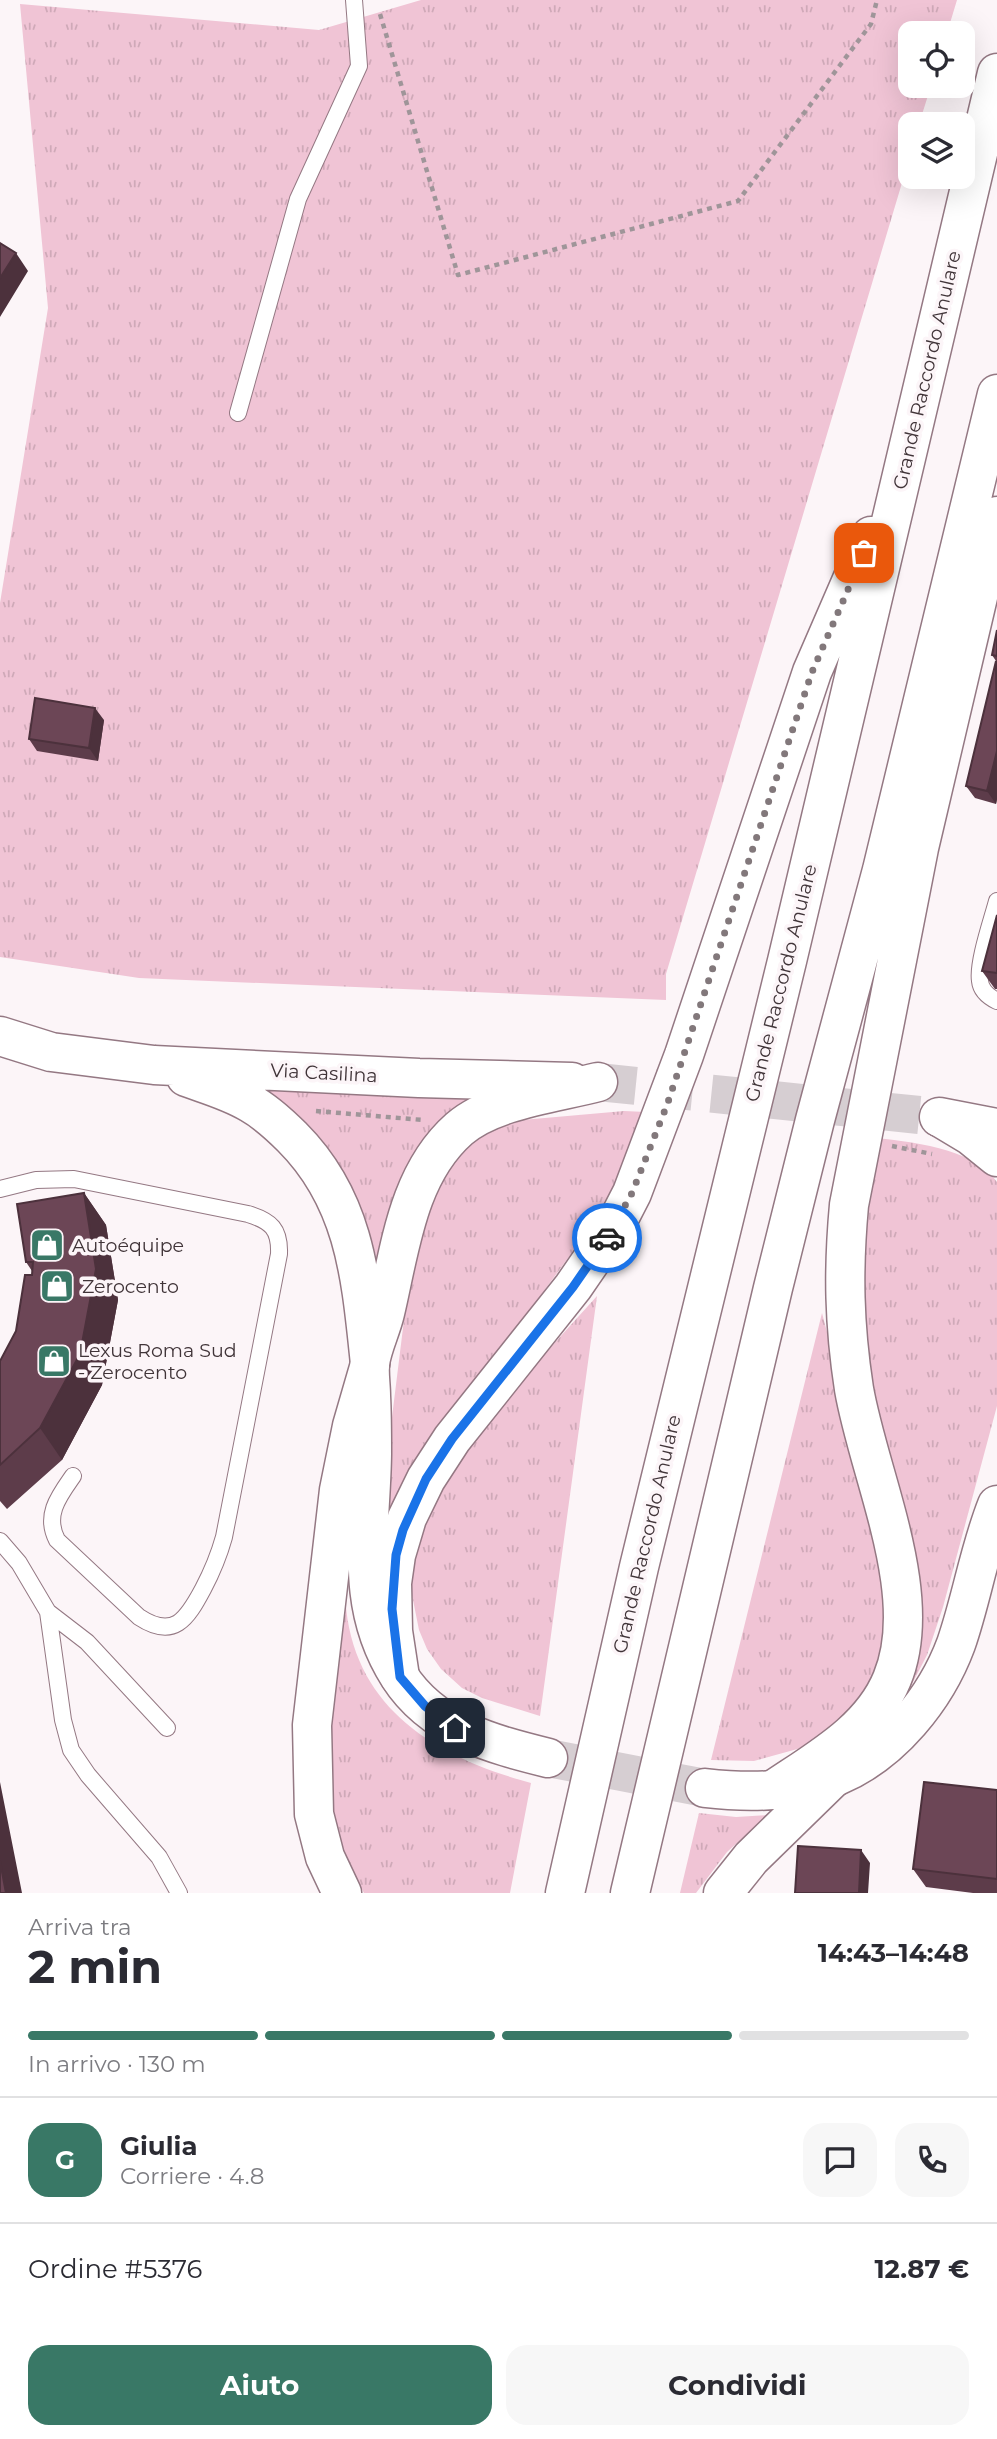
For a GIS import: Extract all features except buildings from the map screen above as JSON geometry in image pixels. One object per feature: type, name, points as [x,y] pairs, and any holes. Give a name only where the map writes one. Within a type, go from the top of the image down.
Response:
[{"type":"main road","name":"Grande Raccordo Anulare","points":[[565,1893],[633,1592],[908,454],[997,73]]},
{"type":"main road","points":[[630,1893],[780,1262],[882,870],[997,394]]},
{"type":"main road","points":[[400,1677],[393,1620],[393,1583],[396,1555],[407,1518],[426,1479],[452,1439],[573,1287],[615,1226],[632,1193],[684,1055],[812,672],[908,454]]},
{"type":"main road","points":[[774,1790],[823,1757],[871,1714],[891,1682],[901,1651],[903,1620],[898,1569],[859,1414],[848,1347],[844,1309],[846,1228],[919,848],[997,516]]},
{"type":"main road","name":"Via Casilina","points":[[0,1036],[51,1052],[154,1065],[408,1077],[598,1082],[488,1111],[460,1128],[442,1148],[425,1175],[410,1208],[370,1364]]},
{"type":"main road","name":"Via Casilina","points":[[0,1055],[51,1052]]},
{"type":"main road","points":[[154,1065],[249,1101],[274,1120],[311,1158],[337,1201],[354,1245],[361,1280],[370,1364],[372,1455],[368,1589],[376,1629],[400,1677],[425,1706],[455,1728],[492,1743],[548,1758]]},
{"type":"main road","points":[[997,1128],[939,1117],[971,1136],[997,1157]]},
{"type":"main road","points":[[342,1893],[325,1857],[314,1814],[312,1725],[339,1490],[352,1426],[370,1364]]},
{"type":"main road","points":[[705,1788],[774,1790],[835,1776],[861,1763],[887,1743],[917,1711],[936,1685],[956,1642],[993,1514],[997,1485]]},
{"type":"main road","points":[[723,1893],[751,1858],[835,1776]]},
{"type":"lane","points":[[237,413],[298,199],[359,65],[355,0]]},
{"type":"lane","points":[[997,901],[981,963],[980,982],[986,994],[997,1001]]},
{"type":"lane","points":[[0,1189],[48,1178],[85,1181],[248,1214],[267,1222],[278,1234],[279,1254],[224,1537],[207,1581],[192,1609],[178,1624],[164,1628],[139,1617],[57,1540],[51,1514],[58,1497],[73,1476]]},
{"type":"lane","points":[[0,1541],[19,1563],[48,1612],[87,1642],[167,1728]]},
{"type":"lane","points":[[48,1612],[63,1720],[71,1750],[88,1775],[159,1857],[179,1893]]},
{"type":"path","points":[[374,6],[380,12],[458,275],[738,201],[870,24],[877,0]]},
{"type":"path","points":[[311,1111],[435,1121]]},
{"type":"green space","points":[[421,0],[957,0],[951,21],[898,21],[898,98],[927,98],[923,112],[898,112],[898,189],[900,189],[666,974],[666,1000],[139,978],[0,957],[0,603],[48,308],[20,4],[319,30]]},
{"type":"green space","points":[[248,1082],[484,1098],[378,1263],[366,1223],[350,1185],[329,1150],[296,1114]]},
{"type":"green space","points":[[624,1111],[646,1112],[624,1171],[571,1254],[440,1433],[376,1547],[411,1263],[421,1209],[477,1130],[522,1120]]},
{"type":"green space","points":[[870,1137],[921,1144],[957,1154],[986,1170],[997,1182],[997,1406],[943,1607],[927,1655],[912,1684],[886,1712],[903,1686],[859,1354]]},
{"type":"green space","points":[[597,1296],[540,1716],[482,1698],[462,1688],[441,1669],[427,1649],[419,1630],[409,1565],[427,1506],[503,1400]]},
{"type":"green space","points":[[822,1313],[868,1489],[891,1606],[878,1682],[826,1734],[801,1748],[754,1761],[711,1760]]},
{"type":"green space","points":[[345,1591],[350,1631],[361,1665],[379,1694],[402,1719],[429,1740],[460,1758],[531,1783],[510,1893],[364,1893],[341,1852],[324,1772]]},
{"type":"green space","points":[[699,1813],[736,1817],[768,1815],[727,1852],[696,1893],[680,1893]]},
{"type":"tunnel","points":[[598,1082],[939,1117]]},
{"type":"tunnel","points":[[548,1758],[705,1788]]},
{"type":"way so far","points":[[607,1238],[632,1193],[667,1105],[812,672],[864,553]]},
{"type":"place","name":"Autoéquipe","points":[[47,1245]]},
{"type":"place","name":"Zerocento","points":[[57,1286]]},
{"type":"place","name":"Lexus Roma Sud - Zerocento","points":[[54,1361]]},
{"type":"route","points":[[455,1728],[425,1706],[400,1677],[392,1609],[396,1555],[403,1530],[426,1479],[452,1439],[573,1287],[607,1238]]}]
